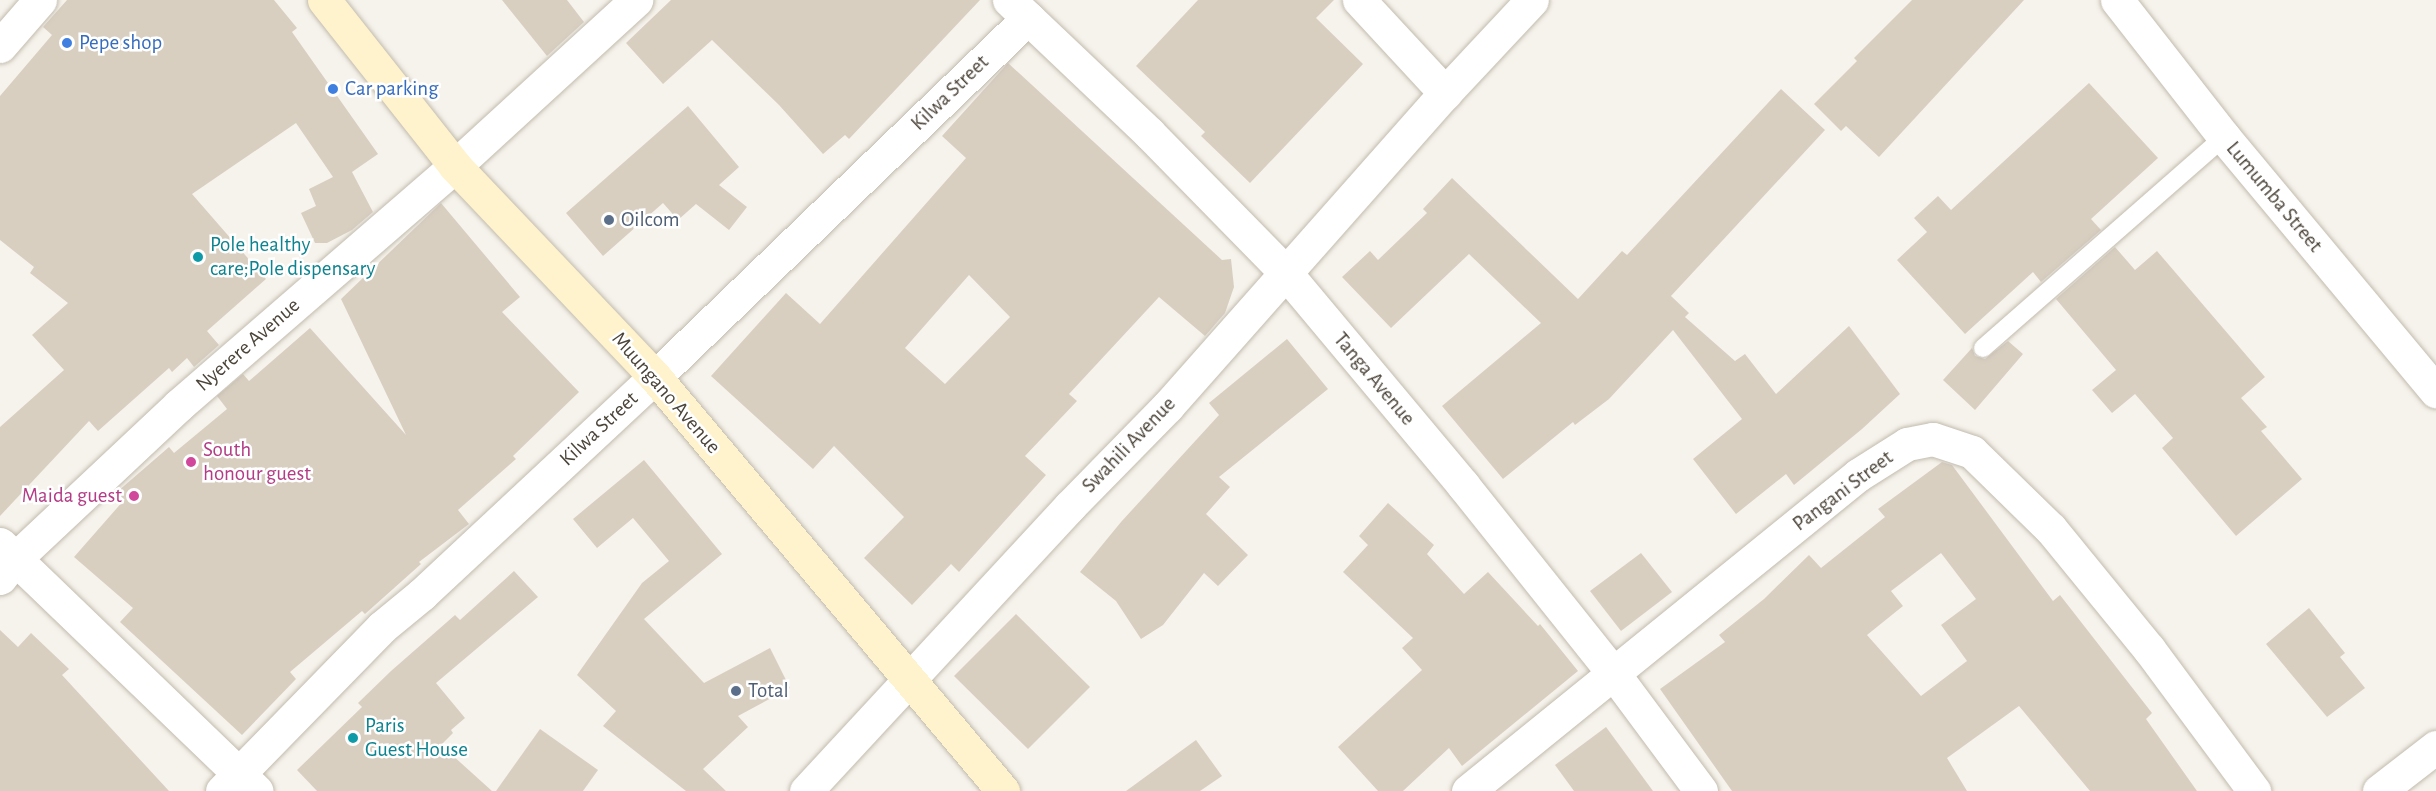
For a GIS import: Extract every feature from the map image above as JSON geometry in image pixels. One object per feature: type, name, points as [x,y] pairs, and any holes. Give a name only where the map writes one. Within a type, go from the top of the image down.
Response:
[{"type":"main road","name":"Muungano Avenue","points":[[324,0],[455,166],[655,377],[1003,791]]},
{"type":"street","points":[[0,46],[40,0]]},
{"type":"street","name":"Nyerere Avenue","points":[[5,560],[179,405],[455,166],[636,0]]},
{"type":"street","points":[[1359,0],[1445,93],[1533,0]]},
{"type":"street","name":"Lumumba Street","points":[[2117,0],[2224,137],[2436,391]]},
{"type":"street","name":"Tanga Avenue","points":[[1019,9],[1149,133],[1285,273],[1463,484],[1614,674],[1701,791]]},
{"type":"street","name":"Kilwa Street","points":[[239,785],[381,627],[422,594],[655,377],[1019,9]]},
{"type":"street","name":"Swahili Avenue","points":[[806,791],[909,678],[1167,407],[1445,93]]},
{"type":"street","name":"Pangani Street","points":[[1468,791],[1858,476],[1907,444],[1933,440],[1972,452],[2051,529],[2149,649],[2254,791]]},
{"type":"street","points":[[5,560],[149,685],[239,785]]},
{"type":"street","points":[[2379,791],[2436,747]]},
{"type":"lane","points":[[1983,348],[2224,137]]},
{"type":"building","points":[[67,0],[274,0],[297,28],[292,32],[378,154],[352,172],[373,212],[352,230],[327,243],[315,243],[301,213],[316,206],[309,189],[333,177],[296,123],[192,194],[266,279],[207,331],[219,345],[194,367],[187,358],[172,372],[169,368],[98,431],[89,421],[0,516],[0,427],[64,370],[32,335],[68,303],[30,273],[34,267],[0,240],[0,96],[52,35],[43,27]]},
{"type":"building","points":[[502,0],[567,0],[584,22],[547,56]]},
{"type":"building","points":[[671,0],[980,0],[849,139],[845,135],[823,154],[779,105],[712,40],[663,84],[626,43]]},
{"type":"building","points":[[1198,0],[1334,0],[1316,18],[1363,64],[1250,183],[1201,136],[1205,132],[1136,66]]},
{"type":"building","points":[[1912,0],[2024,0],[1879,157],[1846,126],[1841,131],[1814,104],[1857,61],[1854,58]]},
{"type":"building","points":[[1008,63],[1222,260],[1231,259],[1234,287],[1225,313],[1205,336],[1159,297],[1069,394],[1077,401],[1025,456],[1046,475],[959,572],[951,564],[912,605],[864,558],[904,517],[834,446],[813,469],[711,376],[786,293],[820,324],[966,158],[942,136]],"holes":[[[969,275],[1010,317],[945,384],[905,348]]]},
{"type":"building","points":[[2089,83],[2158,158],[2091,219],[2101,230],[2041,282],[2033,272],[1965,334],[1897,260],[1927,232],[1914,218],[1938,196],[1951,210]]},
{"type":"building","points":[[1781,89],[1825,130],[1671,296],[1689,313],[1685,317],[1735,361],[1745,354],[1776,394],[1849,326],[1900,394],[1862,429],[1794,485],[1786,474],[1736,514],[1693,459],[1742,419],[1673,330],[1609,399],[1575,425],[1573,422],[1503,479],[1442,406],[1541,323],[1469,254],[1391,328],[1342,277],[1370,251],[1378,260],[1427,213],[1423,209],[1452,178],[1578,299],[1622,251],[1627,255]]},
{"type":"building","points":[[688,106],[739,167],[719,185],[747,207],[729,230],[696,204],[678,220],[663,203],[603,256],[566,213]]},
{"type":"building","points":[[441,203],[520,297],[502,312],[579,392],[513,456],[516,459],[458,510],[469,524],[419,562],[421,564],[365,614],[362,611],[290,672],[296,679],[242,735],[120,622],[133,608],[74,557],[124,500],[117,492],[169,447],[174,453],[227,409],[217,396],[243,374],[249,381],[310,328],[406,435],[341,299]]},
{"type":"building","points":[[2115,247],[2135,270],[2157,251],[2265,377],[2241,398],[2267,427],[2261,431],[2302,479],[2236,536],[2162,448],[2173,438],[2135,394],[2112,413],[2092,390],[2116,370],[2056,299]]},
{"type":"building","points":[[1287,339],[1328,389],[1219,477],[1230,487],[1206,514],[1248,555],[1218,586],[1204,573],[1163,625],[1141,639],[1116,601],[1080,572],[1121,522],[1219,415],[1209,403]]},
{"type":"building","points":[[2008,341],[2023,354],[1975,410],[1943,380],[1972,348],[1975,356],[1985,359]]},
{"type":"building","points":[[644,460],[722,554],[644,619],[704,683],[770,648],[790,688],[738,716],[748,727],[703,769],[726,791],[686,791],[603,726],[616,711],[577,675],[642,583],[669,561],[633,518],[597,548],[573,519]]},
{"type":"building","points":[[1942,462],[1952,465],[2053,601],[2060,595],[2152,713],[2146,719],[2197,791],[2090,791],[2019,706],[1947,758],[1967,791],[1732,791],[1660,689],[1725,642],[1719,635],[1764,599],[1809,555],[1821,568],[1885,517],[1878,509]],"holes":[[[1941,553],[1976,599],[1941,625],[1967,661],[1921,696],[1867,635],[1903,606],[1891,591]]]},
{"type":"building","points":[[1388,503],[1434,545],[1427,554],[1464,594],[1488,572],[1538,626],[1540,624],[1578,671],[1462,766],[1449,748],[1403,791],[1378,791],[1338,747],[1422,670],[1402,648],[1413,638],[1343,572],[1368,545],[1359,536]]},
{"type":"building","points":[[1641,553],[1672,592],[1621,631],[1590,591]]},
{"type":"building","points":[[514,571],[538,597],[436,683],[465,718],[451,730],[453,733],[441,745],[492,791],[317,791],[297,770],[362,707],[358,703],[391,671],[455,615],[460,620]]},
{"type":"building","points":[[2309,608],[2345,653],[2340,657],[2365,688],[2327,717],[2266,644]]},
{"type":"building","points":[[1016,614],[1090,687],[1028,749],[954,676]]},
{"type":"building","points":[[0,630],[18,647],[31,633],[69,669],[62,675],[169,791],[0,791]]},
{"type":"building","points":[[1606,727],[1653,791],[1574,791],[1555,765]]},
{"type":"building","points":[[540,729],[598,770],[583,791],[496,791]]},
{"type":"building","points":[[1196,740],[1222,776],[1200,791],[1126,791]]},
{"type":"place","name":"Pepe shop","points":[[67,43]]},
{"type":"place","name":"Car parking","points":[[333,89]]},
{"type":"place","name":"Oilcom","points":[[609,220]]},
{"type":"place","name":"Pole healthy care;Pole dispensary","points":[[198,257]]},
{"type":"place","name":"South honour guest","points":[[191,462]]},
{"type":"place","name":"Maida guest","points":[[134,496]]},
{"type":"place","name":"Total","points":[[736,691]]},
{"type":"place","name":"Paris Guest House","points":[[353,738]]}]
